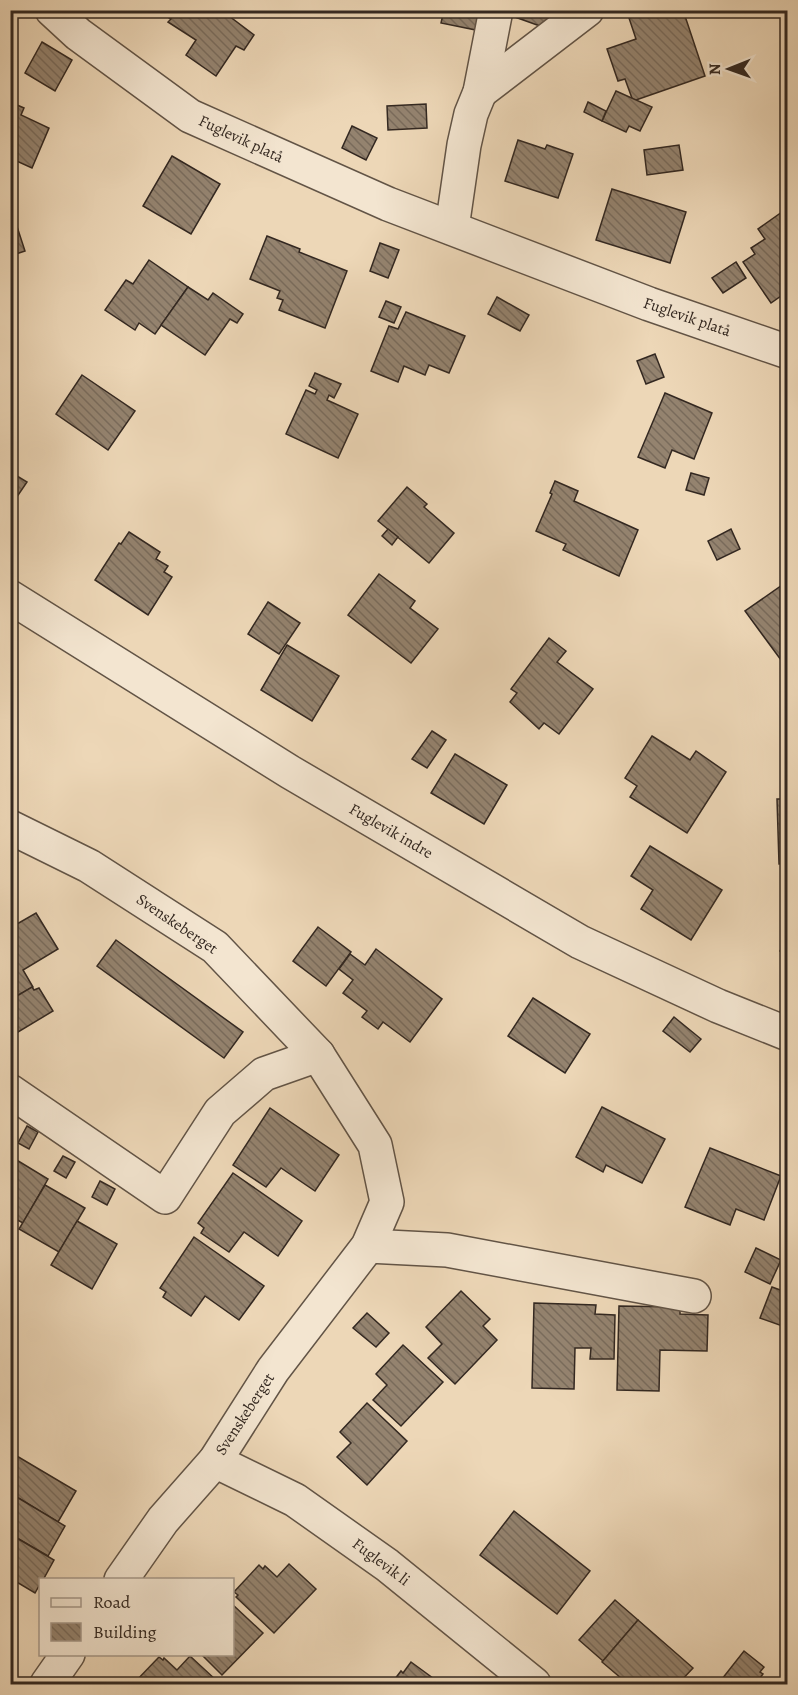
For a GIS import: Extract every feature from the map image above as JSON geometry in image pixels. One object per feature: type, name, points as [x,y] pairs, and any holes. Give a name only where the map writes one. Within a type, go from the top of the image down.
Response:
[{"type":"street","name":"Fuglevik platå","points":[[52,10],[78,34],[190,116],[308,170],[452,228],[649,304],[788,352]]},
{"type":"street","points":[[452,228],[464,145],[471,114],[480,92],[496,10]]},
{"type":"street","points":[[480,92],[587,10]]},
{"type":"street","name":"Fuglevik indre","points":[[10,597],[290,772],[580,942],[718,1006],[788,1034]]},
{"type":"street","name":"Svenskeberget","points":[[10,827],[89,866],[215,947],[318,1055],[375,1145],[387,1202],[368,1246],[273,1370],[215,1461],[163,1520],[122,1578]]},
{"type":"street","points":[[10,1091],[165,1197],[220,1112],[264,1074],[318,1055]]},
{"type":"street","points":[[368,1246],[447,1250],[694,1296]]},
{"type":"street","name":"Fuglevik li","points":[[215,1461],[295,1500],[387,1564],[534,1684]]},
{"type":"street","points":[[46,1684],[67,1656]]},
{"type":"building","points":[[163,10],[221,10],[254,35],[244,50],[236,46],[216,76],[186,55],[196,40],[168,22],[171,19],[161,13]]},
{"type":"building","points":[[444,10],[480,10],[476,30],[441,23]]},
{"type":"building","points":[[514,10],[561,10],[554,31],[512,16]]},
{"type":"building","points":[[652,10],[683,10],[705,76],[633,101],[625,79],[618,81],[607,49],[636,39],[629,18]]},
{"type":"building","points":[[42,42],[72,60],[55,91],[25,73]]},
{"type":"building","points":[[616,91],[652,107],[640,131],[629,126],[626,132],[602,121]]},
{"type":"building","points":[[10,102],[24,108],[21,115],[49,128],[32,168],[10,158]]},
{"type":"building","points":[[588,102],[606,111],[602,121],[584,112]]},
{"type":"building","points":[[426,104],[427,128],[388,130],[387,106]]},
{"type":"building","points":[[352,126],[377,138],[366,160],[342,148]]},
{"type":"building","points":[[518,140],[545,149],[547,145],[573,154],[558,198],[505,181]]},
{"type":"building","points":[[679,145],[683,170],[647,175],[644,150]]},
{"type":"building","points":[[172,156],[220,184],[191,234],[143,206]]},
{"type":"building","points":[[612,189],[686,212],[670,263],[596,240]]},
{"type":"building","points":[[10,205],[25,251],[10,256]]},
{"type":"building","points":[[782,212],[788,220],[788,291],[771,303],[743,262],[755,254],[751,248],[765,239],[758,229]]},
{"type":"building","points":[[267,236],[300,249],[299,252],[347,271],[325,328],[279,310],[283,300],[277,298],[280,291],[250,279]]},
{"type":"building","points":[[380,243],[399,250],[388,278],[370,271]]},
{"type":"building","points":[[149,260],[188,287],[155,334],[139,323],[135,330],[105,310],[126,280],[133,284]]},
{"type":"building","points":[[736,262],[746,278],[723,293],[712,278]]},
{"type":"building","points":[[188,287],[208,300],[213,293],[243,314],[237,323],[230,319],[205,355],[161,325]]},
{"type":"building","points":[[497,297],[529,315],[520,331],[488,314]]},
{"type":"building","points":[[386,301],[401,307],[394,323],[379,317]]},
{"type":"building","points":[[406,312],[465,336],[449,373],[429,365],[425,375],[404,366],[398,382],[371,371],[389,326],[398,329]]},
{"type":"building","points":[[655,354],[664,377],[646,384],[637,361]]},
{"type":"building","points":[[315,373],[341,384],[334,398],[329,395],[327,400],[358,414],[338,458],[286,434],[306,390],[315,394],[317,390],[309,386]]},
{"type":"building","points":[[82,375],[135,411],[108,450],[56,414]]},
{"type":"building","points":[[665,393],[712,413],[694,459],[672,450],[665,468],[638,457]]},
{"type":"building","points":[[10,467],[14,469],[12,473],[27,482],[10,507]]},
{"type":"building","points":[[691,473],[709,478],[704,495],[686,490]]},
{"type":"building","points":[[555,481],[578,491],[574,501],[638,530],[619,576],[563,550],[566,544],[536,531],[552,494],[550,493]]},
{"type":"building","points":[[407,487],[427,504],[424,507],[454,533],[429,563],[378,521]]},
{"type":"building","points":[[388,529],[398,537],[392,545],[382,536]]},
{"type":"building","points":[[731,529],[740,549],[717,560],[708,541]]},
{"type":"building","points":[[129,532],[160,552],[156,559],[168,566],[164,572],[172,577],[148,615],[95,580],[119,543],[121,544]]},
{"type":"building","points":[[379,574],[415,601],[410,608],[438,629],[411,663],[348,615]]},
{"type":"building","points":[[788,581],[788,656],[781,660],[745,611]]},
{"type":"building","points":[[268,602],[300,623],[279,654],[248,634]]},
{"type":"building","points":[[549,638],[566,651],[557,662],[593,689],[559,734],[544,723],[539,729],[510,702],[517,693],[511,689]]},
{"type":"building","points":[[287,645],[339,676],[312,721],[261,690]]},
{"type":"building","points":[[432,731],[446,740],[427,768],[412,759]]},
{"type":"building","points":[[652,736],[690,760],[696,751],[726,772],[687,833],[630,797],[637,786],[625,778]]},
{"type":"building","points":[[455,754],[507,785],[484,824],[431,793]]},
{"type":"building","points":[[777,799],[788,799],[788,863],[779,864]]},
{"type":"building","points":[[650,846],[722,890],[691,940],[641,909],[653,890],[631,876]]},
{"type":"building","points":[[788,883],[788,898],[782,898],[781,884]]},
{"type":"building","points":[[36,913],[58,949],[23,970],[33,987],[10,1000],[10,928]]},
{"type":"building","points":[[318,927],[351,952],[326,986],[293,961]]},
{"type":"building","points":[[788,937],[788,956],[780,951]]},
{"type":"building","points":[[116,940],[243,1032],[224,1058],[97,966]]},
{"type":"building","points":[[376,949],[442,999],[410,1042],[383,1022],[378,1029],[362,1017],[367,1011],[343,993],[353,980],[339,969],[350,954],[365,965]]},
{"type":"building","points":[[32,987],[34,990],[39,988],[53,1011],[13,1035],[10,1032],[10,1000]]},
{"type":"building","points":[[533,998],[590,1034],[565,1073],[508,1036]]},
{"type":"building","points":[[674,1017],[701,1039],[690,1052],[663,1031]]},
{"type":"building","points":[[602,1107],[665,1139],[642,1183],[606,1165],[603,1172],[576,1157]]},
{"type":"building","points":[[270,1108],[339,1155],[315,1191],[281,1168],[266,1187],[233,1165]]},
{"type":"building","points":[[27,1126],[38,1132],[29,1149],[18,1143]]},
{"type":"building","points":[[710,1148],[781,1176],[764,1220],[736,1209],[730,1225],[685,1207]]},
{"type":"building","points":[[10,1156],[48,1179],[23,1223],[10,1216]]},
{"type":"building","points":[[63,1156],[75,1162],[66,1178],[54,1171]]},
{"type":"building","points":[[233,1173],[302,1221],[278,1256],[244,1232],[229,1252],[201,1233],[204,1228],[198,1223]]},
{"type":"building","points":[[100,1181],[115,1189],[107,1205],[92,1197]]},
{"type":"building","points":[[45,1185],[85,1208],[59,1252],[19,1229]]},
{"type":"building","points":[[77,1221],[117,1244],[92,1289],[51,1265]]},
{"type":"building","points":[[194,1237],[264,1286],[239,1320],[205,1296],[191,1316],[163,1297],[166,1292],[160,1288]]},
{"type":"building","points":[[756,1248],[781,1260],[770,1284],[745,1272]]},
{"type":"building","points":[[788,1280],[788,1328],[760,1318],[772,1287],[783,1291]]},
{"type":"building","points":[[461,1291],[490,1319],[483,1326],[497,1340],[455,1384],[428,1358],[442,1344],[426,1327]]},
{"type":"building","points":[[534,1303],[596,1305],[595,1314],[615,1315],[614,1359],[590,1359],[591,1348],[575,1348],[574,1389],[532,1388]]},
{"type":"building","points":[[619,1306],[680,1307],[680,1314],[708,1315],[707,1351],[660,1350],[659,1391],[617,1390]]},
{"type":"building","points":[[367,1313],[389,1333],[376,1347],[353,1328]]},
{"type":"building","points":[[403,1345],[443,1382],[401,1426],[373,1400],[387,1385],[376,1374]]},
{"type":"building","points":[[367,1403],[407,1441],[367,1485],[337,1457],[351,1443],[340,1432]]},
{"type":"building","points":[[10,1452],[76,1491],[58,1522],[10,1493]]},
{"type":"building","points":[[10,1493],[65,1526],[48,1556],[10,1534]]},
{"type":"building","points":[[514,1511],[590,1571],[557,1614],[480,1555]]},
{"type":"building","points":[[10,1534],[54,1560],[44,1578],[39,1578],[39,1586],[35,1593],[10,1578]]},
{"type":"building","points":[[289,1564],[316,1589],[274,1633],[236,1597],[238,1595],[234,1592],[259,1565],[263,1569],[265,1566],[277,1577]]},
{"type":"building","points":[[615,1600],[638,1620],[603,1661],[579,1640]]},
{"type":"building","points":[[234,1606],[263,1633],[222,1675],[203,1656],[234,1656]]},
{"type":"building","points":[[638,1620],[693,1668],[678,1684],[628,1684],[602,1662]]},
{"type":"building","points":[[744,1651],[764,1667],[760,1672],[763,1674],[755,1684],[718,1684]]},
{"type":"building","points":[[190,1656],[217,1681],[214,1684],[134,1683],[159,1657],[163,1660],[164,1658],[177,1670]]},
{"type":"building","points":[[411,1662],[441,1684],[391,1684]]}]
